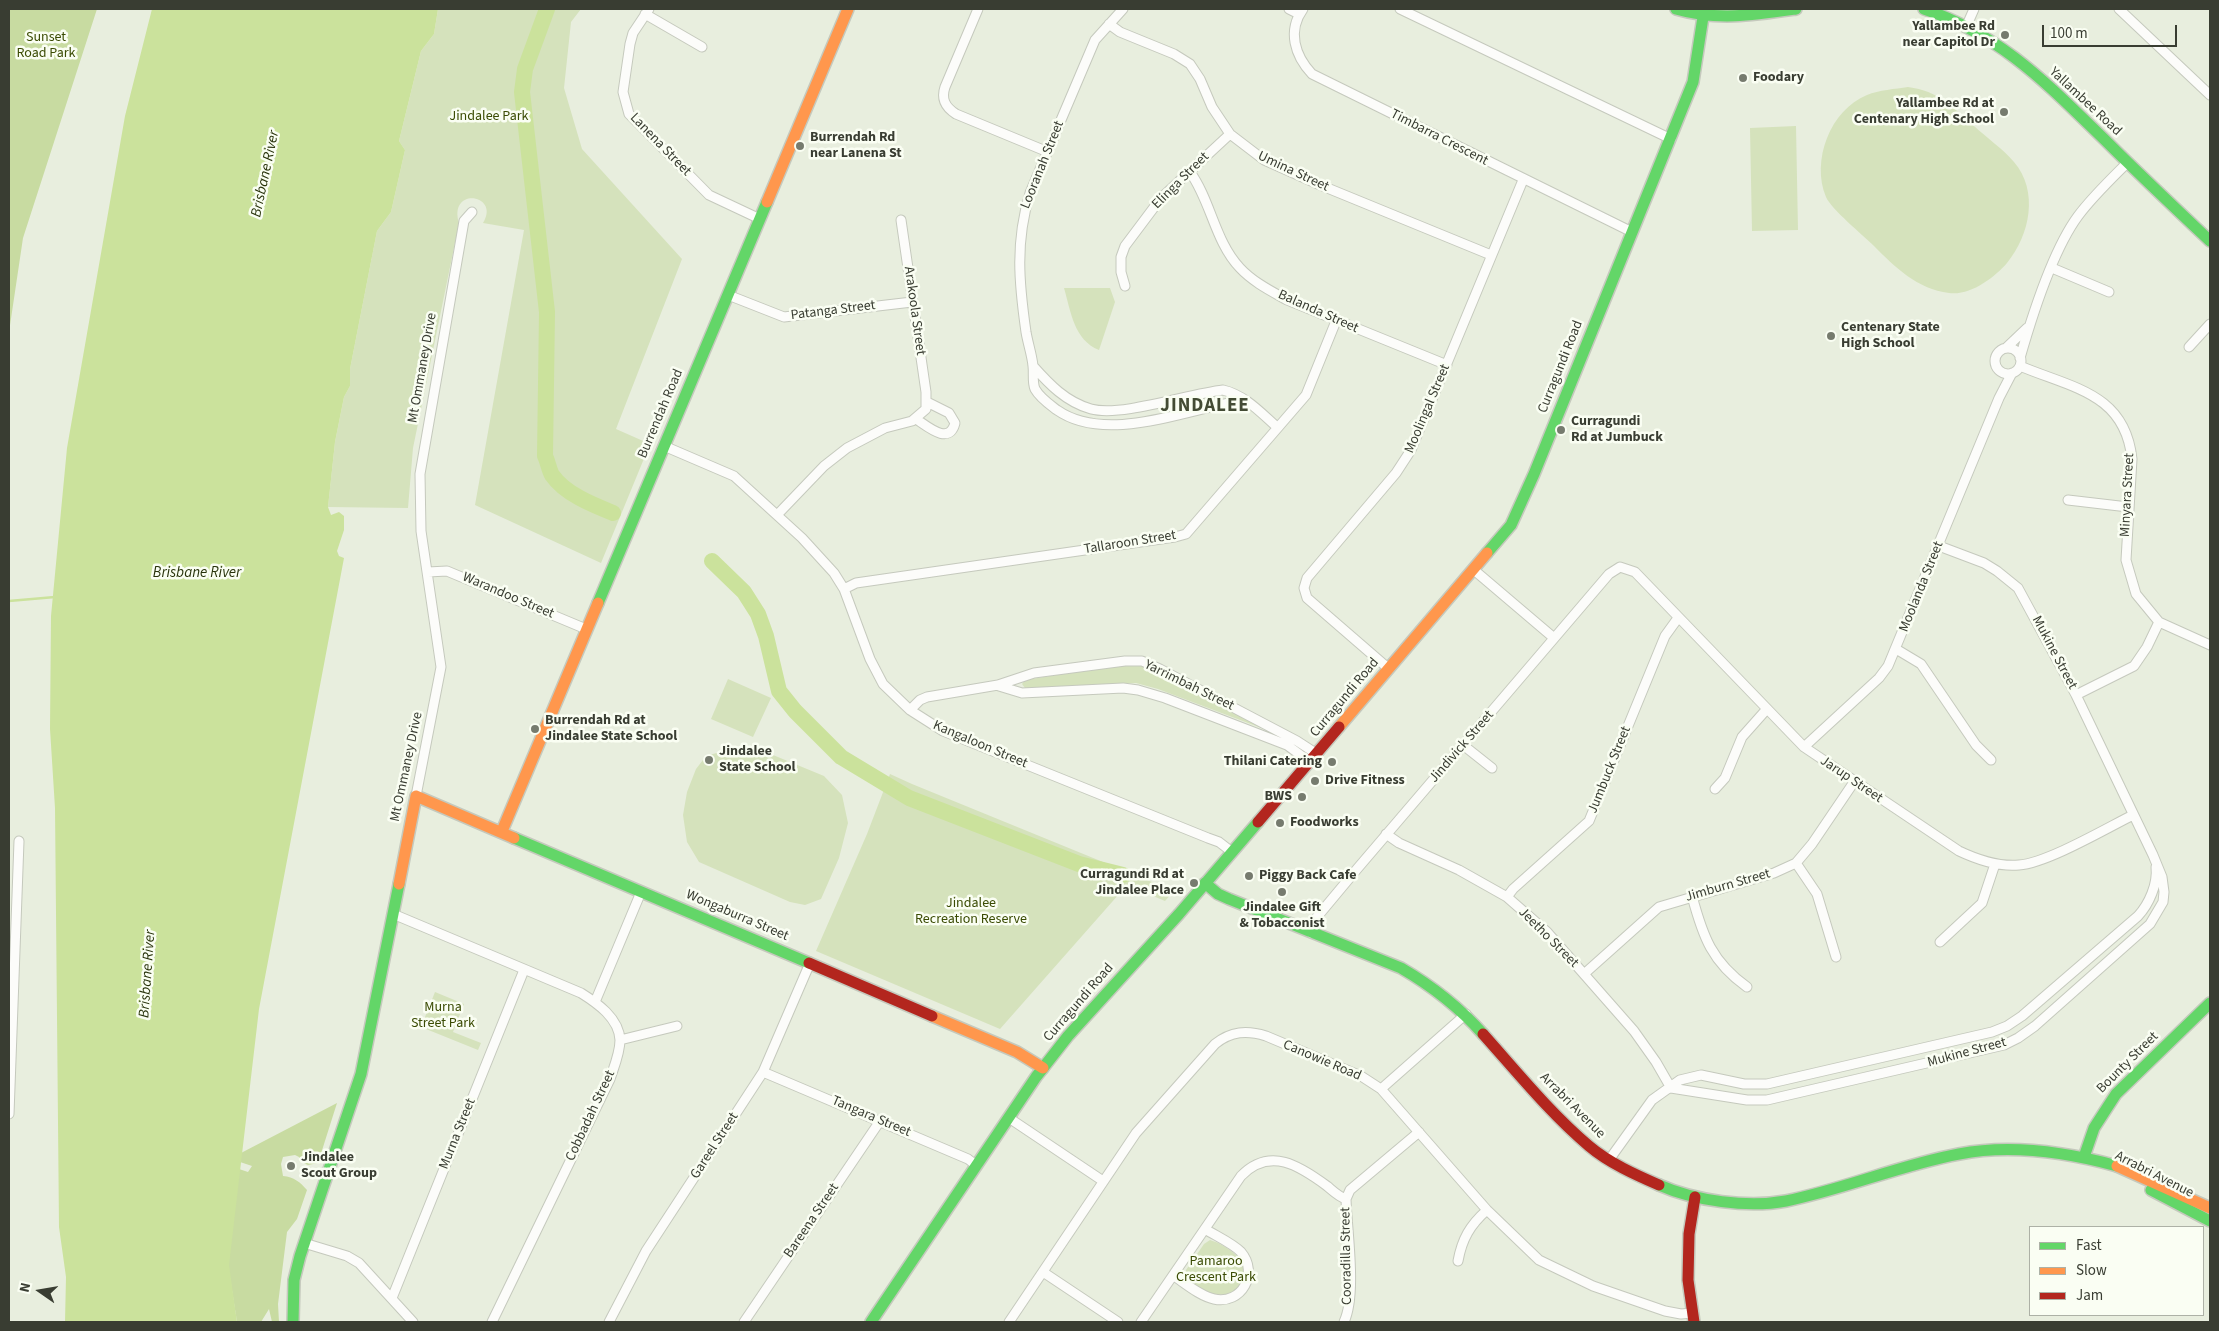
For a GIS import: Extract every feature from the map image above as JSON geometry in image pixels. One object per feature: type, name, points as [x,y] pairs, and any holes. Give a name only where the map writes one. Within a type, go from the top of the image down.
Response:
[{"type":"street","name":"Burrendah Road","points":[[502,831],[848,9]]},
{"type":"street","points":[[978,9],[945,87],[944,103],[956,114],[1048,152]]},
{"type":"street","name":"Looranah Street","points":[[1123,9],[1095,40],[1030,193],[1020,234],[1020,290],[1033,366],[1034,388],[1048,404],[1065,416],[1081,422],[1107,426],[1140,422],[1245,400]]},
{"type":"street","points":[[1289,9],[1301,11]]},
{"type":"street","points":[[1400,9],[1671,139]]},
{"type":"street","points":[[1676,9],[1703,17],[1734,17],[1796,9]]},
{"type":"street","name":"Yallambee Road","points":[[1924,9],[1943,14],[1967,25],[2013,54],[2210,241]]},
{"type":"street","points":[[1967,25],[1974,9]]},
{"type":"street","points":[[2119,9],[2210,95]]},
{"type":"street","name":"Timbarra Crescent","points":[[1301,11],[1296,24],[1295,46],[1300,61],[1312,74],[1523,180],[1632,232]]},
{"type":"street","name":"Lanena Street","points":[[647,12],[632,37],[624,83],[624,100],[629,114],[709,195],[760,219]]},
{"type":"street","points":[[647,12],[702,46]]},
{"type":"street","name":"Curragundi Road","points":[[871,1322],[1043,1068],[1068,1036],[1232,852],[1505,534],[1520,509],[1694,82],[1703,17]]},
{"type":"street","name":"Umina Street","points":[[1109,24],[1120,32],[1174,54],[1190,64],[1200,79],[1212,107],[1230,134],[1251,152],[1278,168],[1491,255]]},
{"type":"street","name":"Elinga Street","points":[[1125,286],[1121,272],[1121,256],[1125,246],[1160,198],[1230,134]]},
{"type":"street","points":[[2029,326],[1995,356],[1995,364],[1999,371],[2012,373],[2020,362],[2029,326],[2066,234],[2078,215],[2128,162]]},
{"type":"street","name":"Balanda Street","points":[[1190,172],[1199,184],[1223,242],[1239,267],[1263,287],[1287,300],[1336,321],[1447,365]]},
{"type":"street","name":"Moolingal Street","points":[[1389,669],[1307,598],[1304,588],[1311,572],[1404,463],[1412,450],[1523,180]]},
{"type":"street","name":"Mt Ommaney Drive","points":[[293,1322],[294,1280],[304,1243],[360,1074],[441,668],[420,506],[422,458],[464,221],[472,212]]},
{"type":"street","name":"Arakoola Street","points":[[901,220],[927,402]]},
{"type":"street","points":[[2052,268],[2109,292]]},
{"type":"street","name":"Patanga Street","points":[[728,295],[784,317],[912,302]]},
{"type":"street","name":"Tallaroon Street","points":[[844,589],[856,583],[1186,534],[1306,395],[1336,321]]},
{"type":"street","points":[[2189,347],[2210,324]]},
{"type":"street","points":[[2006,348],[2014,349],[2020,362]]},
{"type":"street","name":"Minyara Street","points":[[2020,362],[2096,397],[2110,407],[2119,418],[2131,446],[2132,460],[2126,560],[2131,581],[2141,600],[2159,622],[2210,645]]},
{"type":"street","points":[[1033,366],[1057,392],[1091,409],[1108,411],[1223,390],[1233,392],[1245,400],[1277,427]]},
{"type":"street","name":"Moolanda Street","points":[[1999,371],[1999,398]]},
{"type":"street","name":"Moolanda Street","points":[[1804,747],[1879,678],[1888,666],[1999,398],[2012,373]]},
{"type":"street","points":[[777,514],[824,466],[847,448],[884,428],[916,418],[925,411],[927,402],[952,416],[955,423],[952,430],[948,433],[940,434],[916,418]]},
{"type":"street","name":"Kangaloon Street","points":[[664,446],[734,476],[777,514],[834,573],[844,589],[870,659],[881,681],[910,710],[943,731],[1219,842],[1232,852]]},
{"type":"street","points":[[2068,500],[2128,507]]},
{"type":"street","name":"Mukine Street","points":[[1671,1088],[1747,1100],[1767,1100],[2009,1043],[2035,1026],[2152,921],[2162,904],[2164,892],[2162,877],[2154,855],[2076,695],[2018,588],[1997,570],[1984,563],[1939,546]]},
{"type":"street","name":"Jarup Street","points":[[1620,567],[1629,568],[1635,572],[1766,710],[1804,747],[1959,851],[1977,860],[2019,866],[2036,862],[2133,815]]},
{"type":"street","name":"Jindivick Street","points":[[1311,933],[1317,917],[1325,906],[1609,574],[1620,567]]},
{"type":"street","points":[[1474,570],[1554,638]]},
{"type":"street","name":"Warandoo Street","points":[[428,572],[447,571],[586,629]]},
{"type":"street","name":"Jumbuck Street","points":[[1507,897],[1513,889],[1589,821],[1665,636],[1678,618]]},
{"type":"street","points":[[2076,695],[2134,666],[2147,647],[2159,622]]},
{"type":"street","points":[[1896,650],[1922,664],[1976,744],[1991,760]]},
{"type":"street","name":"Yarrimbah Street","points":[[910,710],[920,700],[927,697],[994,686],[1034,673],[1125,661],[1142,661],[1160,668],[1265,724],[1313,758]]},
{"type":"street","name":"Yarrimbah Street","points":[[994,686],[1022,693],[1123,688],[1138,690],[1165,698],[1287,745],[1313,758]]},
{"type":"street","points":[[1715,789],[1724,778],[1742,737],[1766,710]]},
{"type":"street","points":[[1463,745],[1492,768]]},
{"type":"street","name":"Jimburn Street","points":[[1584,974],[1659,907],[1774,874],[1796,863],[1807,851],[1854,782]]},
{"type":"street","name":"Wongaburra Street","points":[[416,796],[1018,1052],[1043,1068]]},
{"type":"street","name":"Jeetho Street","points":[[1386,834],[1399,844],[1459,870],[1507,897],[1547,932],[1634,1031],[1656,1062],[1671,1088]]},
{"type":"street","points":[[9,1114],[19,841]]},
{"type":"street","name":"Mukine Street","points":[[1609,1160],[1648,1104],[1659,1094],[1671,1088],[1682,1079],[1701,1075],[1744,1084],[1767,1084],[2002,1028],[2022,1016],[2141,914],[2156,882],[2157,871],[2154,855]]},
{"type":"street","points":[[1796,863],[1817,894],[1836,957]]},
{"type":"street","points":[[1940,942],[1982,903],[1995,864]]},
{"type":"street","name":"Arrabri Avenue","points":[[1205,883],[1218,894],[1229,899],[1401,968],[1426,982],[1466,1014],[1552,1111],[1590,1147],[1638,1176],[1670,1190],[1695,1197],[1741,1203],[1785,1202],[1973,1151],[2015,1149],[2084,1157],[2121,1168],[2210,1208]]},
{"type":"street","points":[[595,1002],[641,892]]},
{"type":"street","points":[[1692,896],[1701,929],[1713,954],[1734,978],[1747,988]]},
{"type":"street","points":[[393,914],[581,993],[602,1006],[612,1019],[620,1040],[677,1026]]},
{"type":"street","name":"Gareel Street","points":[[608,1322],[646,1252],[763,1072],[810,964]]},
{"type":"street","name":"Murna Street","points":[[392,1298],[524,970]]},
{"type":"street","name":"Bounty Street","points":[[2084,1157],[2094,1128],[2116,1094],[2210,1003]]},
{"type":"street","points":[[1381,1089],[1466,1014]]},
{"type":"street","name":"Canowie Road","points":[[1009,1322],[1136,1133],[1216,1044],[1225,1036],[1242,1032],[1260,1035],[1361,1076],[1381,1089],[1487,1210],[1539,1260],[1562,1272],[1665,1311],[1693,1318]]},
{"type":"street","name":"Cobbadah Street","points":[[492,1322],[610,1079],[620,1040]]},
{"type":"street","name":"Tangara Street","points":[[763,1072],[968,1159],[977,1166]]},
{"type":"street","points":[[1009,1118],[1103,1181]]},
{"type":"street","name":"Bareena Street","points":[[744,1322],[880,1121]]},
{"type":"street","name":"Cooradilla Street","points":[[1344,1322],[1350,1307],[1346,1199],[1350,1190],[1419,1132]]},
{"type":"street","name":"Arrabri Avenue","points":[[2084,1157],[2210,1221]]},
{"type":"street","points":[[1141,1322],[1241,1176],[1251,1166],[1265,1161],[1276,1160],[1304,1169],[1346,1199]]},
{"type":"street","points":[[1693,1318],[1688,1280],[1689,1234],[1695,1197]]},
{"type":"street","points":[[1458,1261],[1465,1235],[1474,1221],[1487,1210]]},
{"type":"street","points":[[1174,1276],[1213,1299],[1233,1299],[1244,1288],[1249,1278],[1249,1268],[1240,1251],[1205,1229]]},
{"type":"street","points":[[304,1243],[347,1256],[359,1263],[414,1322]]},
{"type":"street","points":[[1043,1272],[1118,1322]]},
{"type":"green space","name":"Sunset Road Park","points":[[9,9],[97,9],[23,238],[9,332]]},
{"type":"green space","name":"Jindalee Park","points":[[438,9],[581,9],[571,22],[564,88],[582,149],[682,259],[616,429],[650,444],[601,563],[475,505],[524,230],[483,223],[487,213],[485,206],[480,200],[474,198],[467,199],[461,203],[458,211],[459,223],[413,448],[408,508],[328,507],[335,442],[344,397],[350,386],[350,369],[377,231],[391,212],[405,150],[399,141],[421,51],[434,34]]},
{"type":"green space","points":[[1908,87],[1928,92],[1952,106],[2010,157],[2022,174],[2027,186],[2029,199],[2026,226],[2015,252],[2007,263],[1988,280],[1965,292],[1949,293],[1937,291],[1907,276],[1834,208],[1826,197],[1822,183],[1821,168],[1827,138],[1843,112],[1854,102],[1867,95]]},
{"type":"green space","points":[[1796,126],[1798,230],[1752,231],[1750,128]]},
{"type":"green space","points":[[1064,288],[1110,288],[1115,302],[1099,350],[1084,339],[1079,332]]},
{"type":"green space","points":[[1126,664],[1145,666],[1264,729],[1158,689],[1136,683],[1031,688],[1025,688],[1022,684],[1025,680]]},
{"type":"green space","points":[[728,679],[771,698],[753,737],[711,719]]},
{"type":"green space","points":[[734,748],[756,748],[824,776],[842,795],[848,823],[839,858],[821,899],[805,905],[790,902],[699,862],[687,842],[683,815],[687,792],[696,769],[706,756]]},
{"type":"green space","name":"Jindalee Recreation Reserve","points":[[890,774],[1174,891],[1165,901],[1127,885],[1000,1029],[816,951],[867,834]]},
{"type":"green space","name":"Murna Street Park","points":[[435,992],[464,1004],[453,1032],[481,1043],[478,1050],[421,1027]]},
{"type":"green space","points":[[337,1103],[318,1163],[308,1165],[299,1161],[299,1157],[295,1155],[283,1157],[281,1164],[283,1176],[296,1180],[307,1190],[297,1219],[287,1232],[278,1304],[279,1322],[272,1322],[269,1309],[261,1322],[237,1322],[228,1265],[239,1169],[248,1172],[252,1166],[240,1162],[241,1153]]},
{"type":"green space","name":"Pamaroo Crescent Park","points":[[1210,1240],[1234,1253],[1243,1264],[1245,1276],[1238,1291],[1223,1295],[1210,1294],[1186,1279],[1186,1270],[1204,1244]]},
{"type":"water","name":"Brisbane River","points":[[152,9],[438,9],[434,34],[421,51],[399,141],[405,150],[391,212],[377,231],[350,369],[350,386],[344,397],[335,442],[328,507],[331,515],[339,512],[344,516],[344,530],[337,551],[339,556],[344,558],[259,1009],[229,1265],[237,1322],[65,1322],[66,1277],[59,1227],[55,808],[50,729],[51,616],[67,448],[125,116]]},
{"type":"waterway","points":[[547,9],[525,69],[522,92],[547,312],[545,456],[552,475],[564,488],[580,498],[613,513]]},
{"type":"waterway","points":[[712,561],[744,592],[758,614],[766,636],[779,691],[795,711],[841,757],[909,798],[1079,864],[1123,875]]},
{"type":"waterway","points":[[9,601],[55,597]]},
{"type":"traffic: fast","points":[[1676,9],[1691,13],[1721,16],[1751,15],[1796,9]]},
{"type":"traffic: fast","points":[[1924,9],[1978,33],[2023,64],[2210,241]]},
{"type":"traffic: fast","points":[[1487,553],[1511,525],[1534,474],[1693,82],[1703,17]]},
{"type":"traffic: fast","points":[[598,603],[767,202]]},
{"type":"traffic: fast","points":[[871,1322],[1036,1077],[1068,1036],[1179,914],[1258,822]]},
{"type":"traffic: fast","points":[[514,838],[809,963]]},
{"type":"traffic: fast","points":[[1205,883],[1218,894],[1229,899],[1401,968],[1445,998],[1483,1034]]},
{"type":"traffic: fast","points":[[293,1322],[294,1280],[300,1256],[361,1074],[399,884]]},
{"type":"traffic: fast","points":[[2084,1157],[2094,1128],[2116,1094],[2210,1003]]},
{"type":"traffic: fast","points":[[1659,1185],[1673,1191],[1705,1199],[1755,1204],[1786,1201],[1808,1196],[1915,1164],[1979,1151],[2018,1150],[2058,1153],[2117,1166]]},
{"type":"traffic: fast","points":[[2151,1190],[2210,1221]]},
{"type":"traffic: slow","points":[[767,202],[848,9]]},
{"type":"traffic: slow","points":[[1339,727],[1487,553]]},
{"type":"traffic: slow","points":[[502,831],[598,603]]},
{"type":"traffic: slow","points":[[399,884],[416,796],[514,838]]},
{"type":"traffic: slow","points":[[932,1016],[1017,1052],[1043,1068]]},
{"type":"traffic: slow","points":[[2117,1166],[2210,1208]]},
{"type":"traffic: jam","points":[[1258,822],[1339,727]]},
{"type":"traffic: jam","points":[[809,963],[932,1016]]},
{"type":"traffic: jam","points":[[1483,1034],[1547,1106],[1589,1146],[1614,1163],[1659,1185]]},
{"type":"traffic: jam","points":[[1694,1322],[1688,1280],[1689,1234],[1695,1197]]},
{"type":"place","name":"Yallambee Rd near Capitol Dr","points":[[2005,35]]},
{"type":"place","name":"Foodary","points":[[1743,78]]},
{"type":"place","name":"Yallambee Rd at Centenary High School","points":[[2004,112]]},
{"type":"place","name":"Burrendah Rd near Lanena St","points":[[800,146]]},
{"type":"place","name":"Centenary State High School","points":[[1831,336]]},
{"type":"place","name":"Curragundi Rd at Jumbuck","points":[[1561,430]]},
{"type":"place","name":"Burrendah Rd at Jindalee State School","points":[[535,729]]},
{"type":"place","name":"Jindalee State School","points":[[709,760]]},
{"type":"place","name":"Thilani Catering","points":[[1332,762]]},
{"type":"place","name":"Drive Fitness","points":[[1315,781]]},
{"type":"place","name":"BWS","points":[[1302,797]]},
{"type":"place","name":"Foodworks","points":[[1280,823]]},
{"type":"place","name":"Piggy Back Cafe","points":[[1249,876]]},
{"type":"place","name":"Curragundi Rd at Jindalee Place","points":[[1194,883]]},
{"type":"place","name":"Jindalee Gift & Tobacconist","points":[[1282,892]]},
{"type":"place","name":"Jindalee Scout Group","points":[[291,1166]]},
{"type":"district","name":"JINDALEE","points":[[1205,407]]}]
